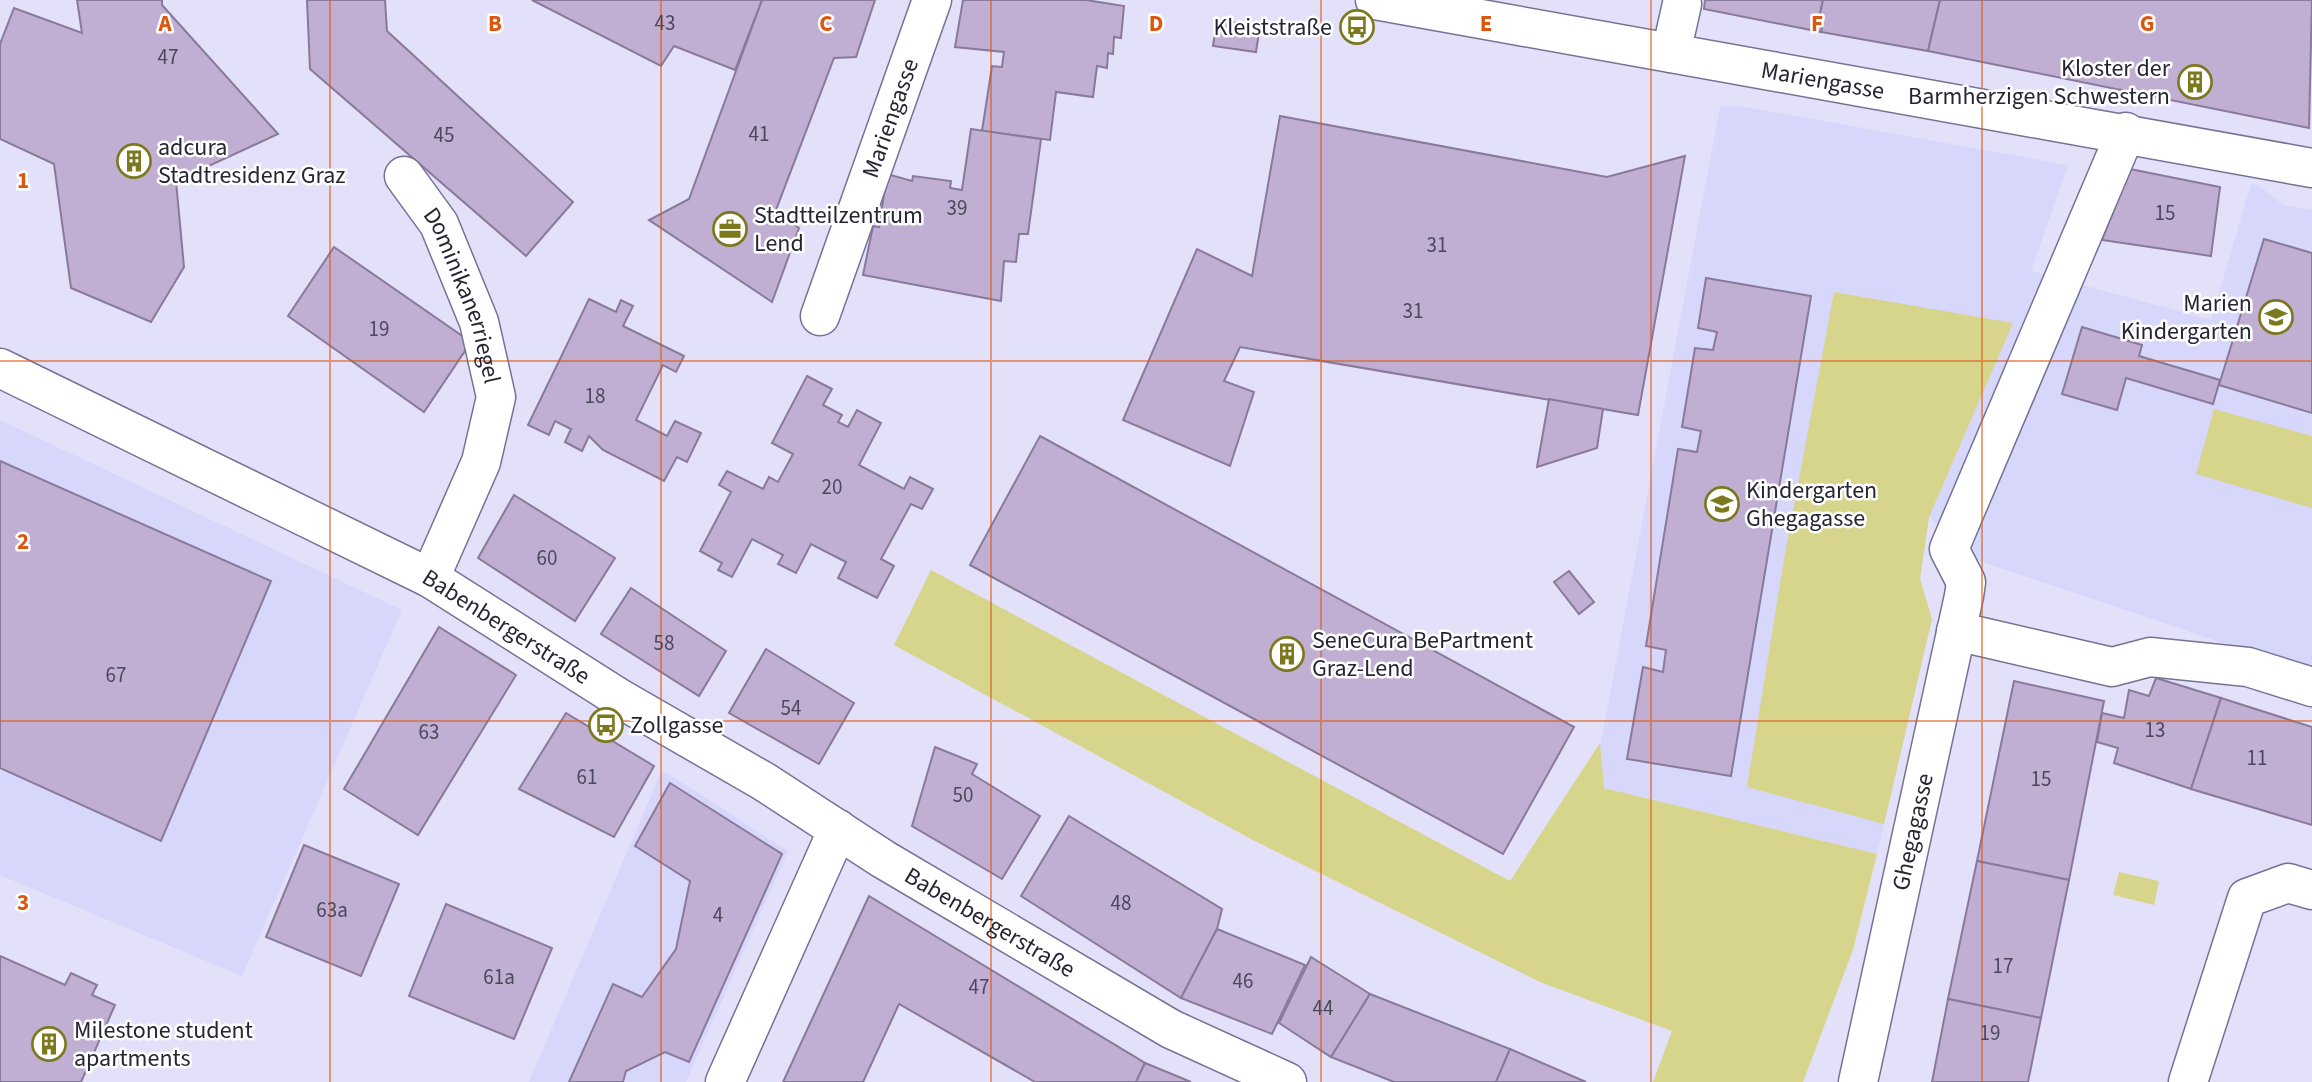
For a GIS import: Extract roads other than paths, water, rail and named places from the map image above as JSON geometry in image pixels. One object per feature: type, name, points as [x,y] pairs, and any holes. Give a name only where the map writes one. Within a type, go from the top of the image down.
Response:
[{"type":"street","name":"Mariengasse","points":[[820,316],[932,0]]},
{"type":"street","name":"Mariengasse","points":[[1375,0],[2126,132],[2312,168]]},
{"type":"street","points":[[1671,53],[1682,4]]},
{"type":"street","name":"Ghegagasse","points":[[1857,1082],[1966,582],[1949,549],[2126,132]]},
{"type":"street","name":"Dominikanerriegel","points":[[404,176],[439,223],[479,322],[496,397],[481,462],[430,578]]},
{"type":"street","name":"Babenbergerstraße","points":[[0,368],[430,578],[619,698],[762,781],[883,859],[1171,1029],[1287,1082]]},
{"type":"street","points":[[1956,631],[2112,667],[2150,657],[2248,667],[2312,687]]},
{"type":"street","points":[[725,1082],[838,829]]},
{"type":"street","points":[[2188,1082],[2247,898],[2288,883],[2312,890]]},
{"type":"place","name":"Kleiststraße","points":[[1357,27]]},
{"type":"place","name":"Kloster der Barmherzigen Schwestern","points":[[2195,82]]},
{"type":"place","name":"adcura Stadtresidenz Graz","points":[[134,161]]},
{"type":"place","name":"Stadtteilzentrum Lend","points":[[730,229]]},
{"type":"place","name":"Marien Kindergarten","points":[[2276,317]]},
{"type":"place","name":"Kindergarten Ghegagasse","points":[[1722,504]]},
{"type":"place","name":"SeneCura BePartment Graz-Lend","points":[[1287,654]]},
{"type":"place","name":"Zollgasse","points":[[606,725]]},
{"type":"place","name":"Milestone student apartments","points":[[49,1044]]}]
